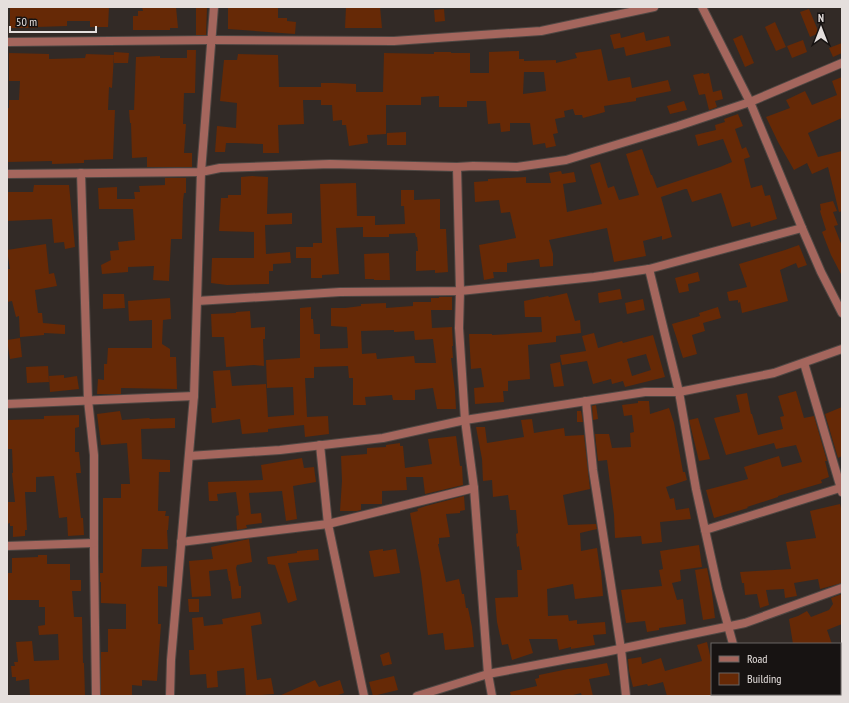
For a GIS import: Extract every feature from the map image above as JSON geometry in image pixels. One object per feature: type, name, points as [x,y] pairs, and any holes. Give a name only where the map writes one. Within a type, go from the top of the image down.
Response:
[{"type":"street","points":[[170,696],[171,660],[194,396],[201,172],[214,7]]},
{"type":"street","points":[[7,42],[211,40],[394,41],[541,31],[654,7]]},
{"type":"street","points":[[702,7],[750,102],[821,272],[840,300],[842,313]]},
{"type":"street","points":[[7,174],[201,172],[220,168],[330,164],[457,168],[472,166],[517,168],[566,160],[678,126],[750,102],[842,63]]},
{"type":"street","points":[[457,168],[460,292],[459,328],[465,420],[474,488],[488,674],[492,696]]},
{"type":"street","points":[[81,173],[88,400],[94,455],[96,696]]},
{"type":"street","points":[[197,301],[340,292],[460,292],[594,277],[649,269],[802,228]]},
{"type":"street","points":[[649,269],[679,392],[696,489],[718,589],[733,643]]},
{"type":"street","points":[[189,456],[280,450],[383,438],[465,420],[586,401],[645,392],[679,392],[774,373],[842,349]]},
{"type":"street","points":[[705,530],[841,490],[804,362]]},
{"type":"street","points":[[7,404],[194,396]]},
{"type":"street","points":[[586,401],[593,470],[621,649],[626,696]]},
{"type":"street","points":[[320,445],[328,524],[364,696]]},
{"type":"street","points":[[181,542],[328,524],[474,488]]},
{"type":"street","points":[[7,546],[94,543]]},
{"type":"street","points":[[417,696],[488,674],[621,649],[745,623],[842,588]]},
{"type":"building","points":[[10,7],[109,7],[108,27],[90,27],[90,21],[67,21],[67,26],[10,28]]},
{"type":"building","points":[[142,7],[176,7],[178,28],[170,28],[170,30],[133,30],[133,16],[138,16],[138,11],[143,11]]},
{"type":"building","points":[[196,7],[207,7],[206,35],[196,35]]},
{"type":"building","points":[[228,7],[278,7],[278,18],[287,18],[287,21],[296,22],[295,34],[228,29]]},
{"type":"building","points":[[346,7],[380,7],[382,28],[345,28]]},
{"type":"building","points":[[444,9],[445,21],[435,22],[434,10]]},
{"type":"building","points":[[809,9],[819,33],[810,37],[800,12]]},
{"type":"building","points":[[775,22],[786,47],[776,51],[765,27]]},
{"type":"building","points":[[644,32],[646,41],[669,36],[671,46],[626,56],[624,47],[614,49],[610,35],[620,33],[621,38]]},
{"type":"building","points":[[742,35],[754,63],[745,67],[733,39]]},
{"type":"building","points":[[803,40],[807,52],[792,58],[787,46]]},
{"type":"building","points":[[842,43],[842,53],[833,57],[829,48]]},
{"type":"building","points":[[601,49],[608,81],[630,77],[632,88],[668,80],[671,91],[636,98],[636,101],[604,106],[605,112],[583,118],[582,115],[575,115],[573,109],[564,111],[565,117],[555,119],[558,133],[553,134],[556,146],[546,148],[545,143],[533,145],[530,123],[510,123],[510,131],[501,132],[500,123],[488,124],[486,101],[467,101],[467,107],[439,107],[439,96],[421,97],[421,105],[386,105],[386,134],[367,135],[368,143],[349,146],[346,125],[342,125],[342,120],[333,121],[332,105],[321,105],[321,100],[303,100],[304,124],[278,125],[279,153],[263,153],[263,144],[236,143],[226,143],[225,152],[215,152],[217,126],[236,128],[237,103],[220,101],[224,60],[237,60],[238,54],[278,55],[279,87],[321,87],[321,83],[356,84],[356,92],[383,92],[384,53],[470,53],[470,73],[489,73],[489,52],[519,51],[519,59],[524,59],[524,61],[556,60],[556,63],[577,58],[575,53]],"holes":[[[524,72],[544,72],[546,91],[523,94]]]},
{"type":"building","points":[[187,50],[196,50],[195,93],[184,93],[183,124],[186,124],[184,153],[192,153],[192,167],[147,167],[147,157],[132,158],[129,110],[134,110],[136,57],[160,56],[160,58],[187,58]]},
{"type":"building","points":[[114,52],[129,53],[128,63],[114,63]]},
{"type":"building","points":[[9,53],[49,54],[49,59],[85,58],[86,54],[114,55],[112,88],[109,87],[108,110],[115,110],[113,159],[84,160],[84,163],[52,164],[52,161],[7,162],[7,108],[9,108],[9,100],[19,100],[20,81],[9,81]]},
{"type":"building","points":[[709,73],[713,92],[721,90],[723,99],[715,101],[717,107],[709,110],[705,94],[699,95],[693,75]]},
{"type":"building","points":[[842,77],[842,118],[808,133],[818,157],[842,151],[842,211],[839,212],[828,167],[812,174],[807,163],[794,170],[766,117],[790,108],[786,100],[805,91],[812,105],[837,95],[832,81]]},
{"type":"building","points":[[684,101],[687,110],[670,114],[667,106]]},
{"type":"building","points":[[738,114],[743,126],[735,129],[742,149],[746,147],[750,157],[744,159],[751,188],[762,185],[765,196],[770,195],[777,219],[751,227],[750,222],[732,227],[721,193],[692,202],[687,189],[685,189],[661,197],[672,237],[662,240],[662,236],[643,241],[646,256],[614,262],[607,228],[549,240],[553,254],[553,266],[540,267],[539,259],[507,263],[507,272],[493,272],[494,278],[484,280],[479,245],[516,238],[510,212],[501,213],[499,200],[475,202],[474,182],[488,181],[488,179],[526,177],[526,183],[551,183],[549,173],[561,171],[562,174],[574,172],[576,182],[563,184],[567,212],[602,204],[590,165],[600,162],[608,188],[614,186],[619,200],[639,195],[626,154],[642,149],[657,188],[720,167],[732,162],[723,139],[698,146],[695,135],[716,130],[715,125],[725,122],[724,119]]},
{"type":"building","points":[[406,132],[406,145],[387,145],[387,133]]},
{"type":"building","points":[[241,177],[268,177],[267,214],[292,213],[292,224],[265,225],[266,254],[290,252],[291,263],[273,264],[273,271],[269,271],[269,284],[227,285],[211,283],[212,258],[254,258],[254,232],[219,231],[221,198],[228,198],[228,195],[241,195]]},
{"type":"building","points":[[165,178],[186,178],[186,193],[184,193],[183,201],[182,239],[171,239],[169,281],[153,280],[154,266],[128,267],[128,272],[102,274],[101,265],[111,260],[110,251],[119,250],[118,242],[135,240],[133,209],[99,209],[98,188],[117,187],[117,199],[135,199],[134,192],[140,192],[139,186],[165,185]]},
{"type":"building","points":[[356,183],[357,216],[375,216],[375,225],[405,224],[404,206],[401,206],[401,190],[414,190],[414,200],[440,199],[440,229],[446,229],[448,272],[435,273],[435,270],[416,271],[416,251],[418,251],[417,237],[415,233],[389,234],[389,237],[363,237],[363,227],[336,228],[339,274],[322,275],[322,278],[311,278],[311,258],[296,258],[296,247],[313,247],[313,243],[322,243],[320,184]]},
{"type":"building","points":[[34,185],[69,185],[75,247],[65,249],[64,242],[54,243],[52,219],[7,221],[7,192],[33,192]]},
{"type":"building","points":[[833,201],[837,211],[833,212],[838,225],[834,226],[842,246],[842,276],[831,255],[822,232],[826,230],[820,211],[820,204]]},
{"type":"building","points":[[46,244],[49,274],[54,273],[57,286],[35,290],[38,313],[42,313],[43,323],[65,325],[65,334],[44,333],[44,335],[20,337],[19,316],[16,317],[12,301],[7,302],[7,269],[10,269],[7,250]]},
{"type":"building","points":[[799,245],[807,265],[798,268],[796,263],[780,270],[788,301],[742,313],[740,302],[738,303],[738,300],[729,301],[727,292],[747,287],[739,264]]},
{"type":"building","points":[[389,253],[390,280],[365,279],[364,254]]},
{"type":"building","points":[[698,272],[700,281],[688,284],[689,291],[679,293],[675,278]]},
{"type":"building","points":[[620,289],[622,299],[599,303],[598,293]]},
{"type":"building","points":[[567,293],[575,321],[580,320],[581,333],[556,336],[556,342],[528,345],[530,379],[508,381],[508,391],[503,391],[504,402],[475,404],[474,388],[484,387],[481,368],[471,369],[469,334],[492,335],[542,332],[541,317],[525,317],[524,301]]},
{"type":"building","points":[[103,294],[124,294],[125,308],[103,309]]},
{"type":"building","points":[[452,297],[452,310],[431,310],[432,328],[452,327],[453,358],[451,358],[456,409],[437,409],[433,388],[415,390],[415,400],[393,400],[392,395],[365,397],[366,405],[353,405],[353,378],[349,378],[348,366],[314,367],[314,378],[305,378],[307,417],[328,416],[329,434],[305,437],[304,425],[268,429],[268,432],[242,434],[240,419],[212,423],[211,408],[216,408],[213,371],[230,370],[232,386],[266,384],[268,417],[294,415],[293,387],[267,388],[266,360],[300,358],[300,308],[311,307],[311,319],[313,319],[314,334],[320,334],[320,349],[348,348],[347,327],[331,326],[331,308],[361,306],[361,304],[386,303],[386,308],[413,306],[413,302],[431,302],[431,298]],"holes":[[[394,330],[394,332],[414,331],[415,340],[433,339],[436,363],[415,363],[414,356],[377,359],[376,353],[362,354],[361,331]]]},
{"type":"building","points":[[170,298],[171,319],[163,320],[162,344],[170,349],[170,357],[176,357],[177,389],[121,388],[121,394],[97,394],[98,379],[104,380],[104,364],[107,364],[108,348],[152,348],[152,320],[129,321],[128,301]]},
{"type":"building","points":[[643,299],[645,310],[627,314],[625,303]]},
{"type":"building","points":[[718,307],[721,318],[703,323],[705,331],[692,335],[697,354],[683,358],[672,324],[700,316],[699,313]]},
{"type":"building","points":[[250,311],[251,328],[265,327],[265,339],[263,339],[264,366],[254,365],[226,367],[224,337],[212,337],[211,314]]},
{"type":"building","points":[[594,333],[598,348],[622,341],[623,343],[653,335],[665,377],[625,387],[623,381],[612,384],[611,379],[593,384],[587,361],[562,365],[560,355],[586,351],[582,336]],"holes":[[[646,354],[651,370],[632,376],[627,359]]]},
{"type":"building","points":[[20,338],[22,357],[10,359],[7,340]]},
{"type":"building","points":[[560,362],[564,386],[554,387],[550,364]]},
{"type":"building","points":[[48,366],[49,382],[27,383],[26,367]]},
{"type":"building","points":[[64,375],[64,378],[77,376],[79,389],[50,392],[49,376]]},
{"type":"building","points":[[796,391],[804,418],[814,416],[827,461],[825,461],[829,477],[821,480],[822,483],[714,518],[706,490],[748,479],[744,467],[779,456],[782,467],[802,462],[796,445],[776,449],[774,443],[726,455],[714,418],[740,412],[736,395],[747,393],[751,414],[758,435],[783,429],[780,417],[784,416],[778,396]]},
{"type":"building","points":[[638,401],[649,401],[650,414],[669,408],[674,423],[683,472],[685,472],[687,480],[666,487],[670,499],[674,498],[676,510],[689,508],[691,519],[660,522],[662,542],[642,544],[641,536],[615,538],[614,515],[607,460],[598,461],[595,434],[609,434],[612,448],[631,447],[630,433],[634,432],[632,415],[624,416],[622,405],[638,403]]},
{"type":"building","points":[[596,405],[598,419],[593,420],[592,406]]},
{"type":"building","points":[[842,407],[842,456],[838,458],[825,414]]},
{"type":"building","points":[[120,411],[122,420],[175,418],[175,428],[141,429],[142,459],[170,460],[170,472],[159,472],[158,511],[166,511],[165,516],[169,516],[167,530],[168,549],[142,549],[141,567],[167,566],[167,587],[158,586],[158,624],[161,624],[157,681],[142,680],[142,686],[132,685],[132,696],[101,696],[101,652],[108,652],[108,629],[126,629],[126,604],[101,603],[100,573],[103,573],[103,498],[121,498],[121,484],[130,484],[127,443],[101,445],[97,414]]},
{"type":"building","points":[[577,411],[581,411],[583,422],[577,422]]},
{"type":"building","points":[[79,415],[79,427],[75,428],[75,452],[79,452],[81,473],[76,473],[84,535],[68,536],[67,517],[59,518],[54,476],[36,477],[36,492],[25,492],[27,530],[25,530],[25,536],[13,537],[13,526],[10,526],[10,523],[7,524],[7,502],[15,502],[12,473],[12,449],[7,449],[7,420],[44,419],[44,416]]},
{"type":"building","points":[[698,418],[710,459],[699,461],[689,420]]},
{"type":"building","points":[[532,419],[534,433],[564,428],[565,436],[584,435],[590,489],[563,495],[568,525],[596,524],[597,529],[580,533],[581,551],[597,548],[601,570],[603,596],[575,599],[573,584],[547,589],[548,616],[568,615],[569,621],[577,620],[577,624],[605,622],[606,634],[593,635],[595,645],[571,649],[571,647],[559,650],[557,639],[529,639],[533,653],[512,660],[508,644],[502,645],[497,622],[495,598],[518,597],[517,570],[522,570],[519,546],[517,547],[516,534],[518,533],[516,510],[510,510],[508,495],[493,497],[492,480],[483,481],[482,459],[476,427],[485,427],[487,443],[524,437],[521,420]]},
{"type":"building","points":[[456,436],[460,466],[462,466],[463,485],[425,494],[423,477],[406,477],[407,490],[382,491],[382,504],[361,504],[361,510],[340,511],[342,481],[341,456],[367,454],[367,448],[386,447],[386,445],[400,443],[400,446],[403,446],[405,468],[432,464],[428,439]]},
{"type":"building","points":[[302,458],[304,468],[314,467],[316,482],[293,486],[297,519],[286,521],[282,491],[249,493],[251,514],[261,513],[262,523],[246,525],[247,528],[237,530],[236,516],[239,515],[236,492],[217,494],[218,501],[209,501],[208,482],[263,480],[261,465]]},
{"type":"building","points":[[464,496],[465,510],[460,511],[460,513],[446,514],[450,537],[439,538],[438,544],[446,582],[459,579],[462,594],[464,594],[466,608],[468,608],[474,647],[445,650],[443,633],[428,635],[421,574],[410,513],[418,511],[417,509],[426,506]]},
{"type":"building","points":[[840,504],[842,512],[842,583],[820,589],[818,579],[794,583],[797,596],[785,598],[784,589],[766,590],[769,605],[760,608],[757,594],[745,595],[744,583],[742,583],[740,572],[791,569],[786,542],[816,538],[810,511]]},
{"type":"building","points":[[249,539],[252,562],[237,565],[236,568],[239,586],[241,586],[241,598],[232,599],[227,569],[209,571],[211,596],[192,597],[189,561],[213,559],[211,547]]},
{"type":"building","points":[[699,545],[702,567],[680,570],[681,581],[672,583],[677,600],[683,599],[686,624],[659,628],[659,630],[647,632],[645,621],[626,623],[621,590],[662,586],[659,570],[663,569],[660,551]]},
{"type":"building","points":[[318,549],[319,560],[288,563],[297,600],[288,603],[275,565],[268,564],[267,557],[297,553],[297,551]]},
{"type":"building","points":[[383,549],[383,551],[396,549],[400,573],[374,577],[369,551]]},
{"type":"building","points":[[38,555],[47,555],[47,564],[70,564],[70,580],[81,580],[81,591],[72,591],[74,617],[82,617],[85,696],[30,696],[29,679],[16,681],[16,677],[12,677],[11,666],[15,666],[14,662],[18,662],[16,642],[32,641],[34,661],[59,660],[58,634],[39,635],[38,626],[45,625],[45,607],[39,607],[39,600],[7,600],[7,573],[12,573],[12,558],[38,557]]},
{"type":"building","points":[[707,568],[715,618],[703,620],[695,570]]},
{"type":"building","points":[[842,594],[842,624],[827,630],[832,643],[793,643],[789,619],[807,611],[811,617],[829,610],[833,604],[831,598]]},
{"type":"building","points":[[188,599],[199,599],[199,612],[189,612]]},
{"type":"building","points":[[260,612],[262,624],[251,626],[257,680],[271,678],[274,694],[246,696],[244,668],[217,671],[218,687],[207,688],[206,674],[190,675],[189,650],[194,650],[192,618],[203,617],[204,626],[223,624],[222,619]]},
{"type":"building","points":[[707,642],[711,660],[711,695],[714,696],[667,696],[663,682],[648,686],[647,684],[633,687],[628,659],[641,657],[642,664],[661,658],[665,671],[702,661],[697,645]]},
{"type":"building","points":[[389,652],[392,664],[383,666],[380,655]]},
{"type":"building","points":[[607,663],[610,675],[589,679],[593,696],[582,696],[581,693],[569,696],[511,696],[510,692],[537,686],[535,679],[539,678],[539,675]]},
{"type":"building","points":[[394,676],[398,690],[373,696],[369,682]]},
{"type":"building","points":[[315,680],[319,687],[340,680],[344,693],[335,696],[279,696]]}]
